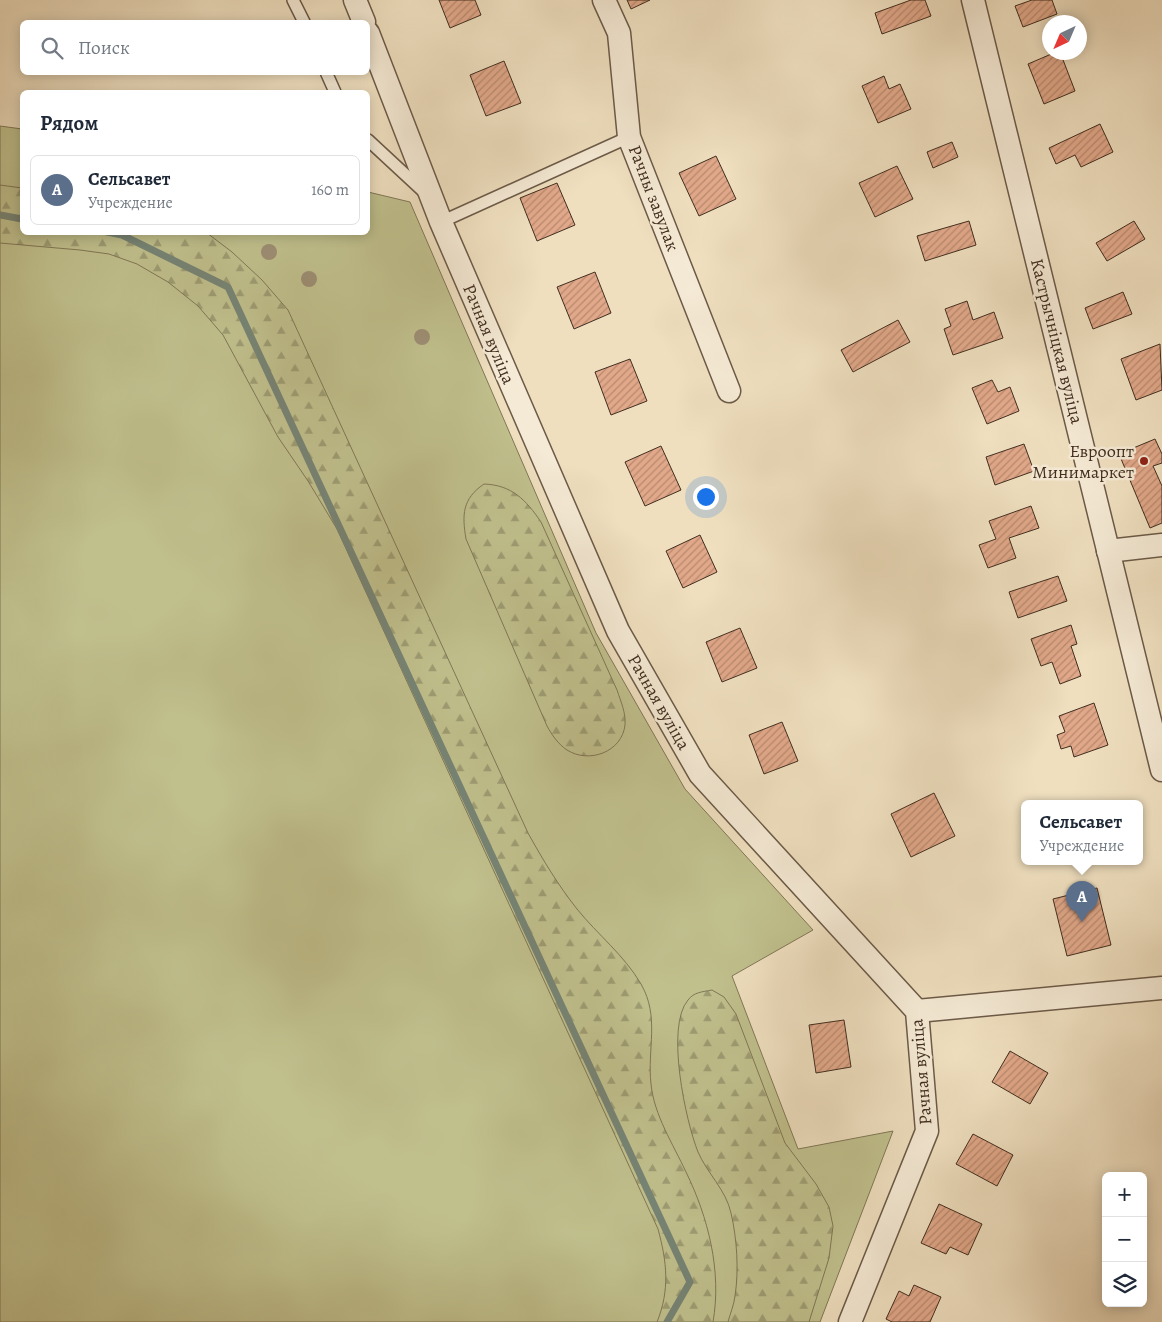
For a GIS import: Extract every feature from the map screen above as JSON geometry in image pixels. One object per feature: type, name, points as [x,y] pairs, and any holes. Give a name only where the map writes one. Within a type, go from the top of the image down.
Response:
[{"type":"street","points":[[355,0],[363,20]]},
{"type":"street","name":"Рачны завулак","points":[[604,0],[619,33],[630,137],[729,391]]},
{"type":"street","name":"Кастрычніцкая вуліца","points":[[973,0],[1162,770]]},
{"type":"street","name":"Рачная вуліца","points":[[370,38],[441,222],[618,631],[700,774],[917,1012],[927,1131],[850,1322]]},
{"type":"street","points":[[1108,551],[1162,545]]},
{"type":"street","points":[[917,1012],[1162,988]]},
{"type":"lane","points":[[293,0],[303,20]]},
{"type":"lane","points":[[328,75],[335,90]]},
{"type":"lane","points":[[441,222],[630,137]]},
{"type":"lane","points":[[370,142],[431,198]]},
{"type":"green space","points":[[0,126],[20,129],[20,235],[370,235],[370,192],[410,202],[596,633],[685,789],[813,930],[732,976],[798,1149],[893,1131],[820,1322],[0,1322]]},
{"type":"green space","points":[[0,185],[20,188],[20,235],[210,235],[232,252],[262,280],[288,310],[528,833],[570,900],[619,954],[641,984],[647,996],[652,1033],[650,1071],[653,1096],[665,1129],[694,1189],[707,1226],[716,1283],[713,1322],[657,1322],[664,1299],[666,1276],[658,1229],[337,529],[308,481],[278,437],[223,335],[198,306],[168,282],[137,264],[109,254],[0,243]]},
{"type":"green space","points":[[484,484],[503,487],[517,495],[530,507],[541,522],[617,690],[624,712],[625,725],[623,734],[618,742],[603,753],[585,756],[567,750],[547,726],[466,539],[465,508],[471,496]]},
{"type":"green space","points":[[712,990],[724,997],[736,1014],[785,1143],[816,1184],[829,1207],[833,1226],[829,1258],[809,1322],[728,1322],[737,1276],[737,1254],[733,1223],[729,1205],[702,1160],[693,1138],[683,1098],[678,1052],[678,1031],[681,1013],[688,1000],[696,994]]},
{"type":"building","points":[[439,0],[475,0],[481,15],[450,28]]},
{"type":"building","points":[[627,0],[650,0],[631,9]]},
{"type":"building","points":[[911,0],[925,0],[931,16],[882,34],[875,13]]},
{"type":"building","points":[[1032,0],[1052,0],[1057,14],[1042,15],[1042,20],[1023,27],[1015,6]]},
{"type":"building","points":[[1042,58],[1042,60],[1063,60],[1075,91],[1044,104],[1028,64]]},
{"type":"building","points":[[504,61],[521,103],[486,116],[470,75]]},
{"type":"building","points":[[884,76],[889,89],[900,84],[911,109],[878,123],[862,86]]},
{"type":"building","points":[[1100,124],[1113,152],[1081,167],[1075,155],[1056,164],[1049,148]]},
{"type":"building","points":[[952,142],[958,157],[933,168],[927,152]]},
{"type":"building","points":[[716,156],[736,199],[699,216],[679,173]]},
{"type":"building","points":[[897,166],[913,199],[875,217],[859,183]]},
{"type":"building","points":[[557,183],[575,225],[537,241],[520,198]]},
{"type":"building","points":[[969,221],[976,245],[925,261],[917,236]]},
{"type":"building","points":[[1134,221],[1145,239],[1107,261],[1096,243]]},
{"type":"building","points":[[595,272],[611,313],[574,329],[557,287]]},
{"type":"building","points":[[1123,292],[1132,314],[1093,329],[1085,308]]},
{"type":"building","points":[[967,301],[973,320],[994,312],[1003,338],[953,355],[944,329],[951,326],[945,309]]},
{"type":"building","points":[[898,320],[910,342],[853,372],[841,350]]},
{"type":"building","points":[[1160,344],[1162,390],[1136,400],[1121,359]]},
{"type":"building","points":[[630,359],[647,401],[611,415],[595,372]]},
{"type":"building","points":[[992,380],[998,392],[1010,387],[1019,411],[987,424],[972,388]]},
{"type":"building","points":[[1155,439],[1162,454],[1162,463],[1153,466],[1162,486],[1162,523],[1150,528],[1119,454]]},
{"type":"building","points":[[1024,444],[1034,471],[995,485],[986,457]]},
{"type":"building","points":[[661,446],[681,490],[645,506],[625,462]]},
{"type":"building","points":[[1031,506],[1039,528],[1009,538],[1016,558],[988,568],[979,545],[996,539],[989,521]]},
{"type":"building","points":[[700,535],[717,572],[683,588],[666,551]]},
{"type":"building","points":[[1058,576],[1067,601],[1018,618],[1009,592]]},
{"type":"building","points":[[1071,625],[1077,644],[1071,646],[1081,676],[1060,684],[1052,662],[1041,666],[1031,639]]},
{"type":"building","points":[[740,628],[757,668],[722,682],[706,642]]},
{"type":"building","points":[[1094,703],[1108,745],[1074,757],[1071,746],[1061,749],[1057,735],[1065,732],[1059,716]]},
{"type":"building","points":[[782,722],[798,761],[764,774],[749,735]]},
{"type":"building","points":[[934,793],[955,836],[911,857],[891,814]]},
{"type":"building","points":[[1097,888],[1111,945],[1067,956],[1053,899]]},
{"type":"building","points":[[844,1020],[851,1067],[816,1073],[809,1025]]},
{"type":"building","points":[[1010,1051],[1048,1073],[1030,1104],[992,1082]]},
{"type":"building","points":[[973,1134],[1013,1155],[997,1186],[956,1164]]},
{"type":"building","points":[[939,1204],[982,1224],[968,1255],[950,1247],[946,1254],[921,1243]]},
{"type":"building","points":[[914,1285],[941,1297],[930,1322],[892,1322],[886,1319],[899,1291],[909,1296]]},
{"type":"waterway","points":[[0,215],[20,219]]},
{"type":"waterway","points":[[122,235],[228,287],[690,1282],[667,1322]]},
{"type":"place","name":"Евроопт Минимаркет","points":[[1144,461]]},
{"type":"place","name":"Сельсавет","points":[[1082,922]]}]
